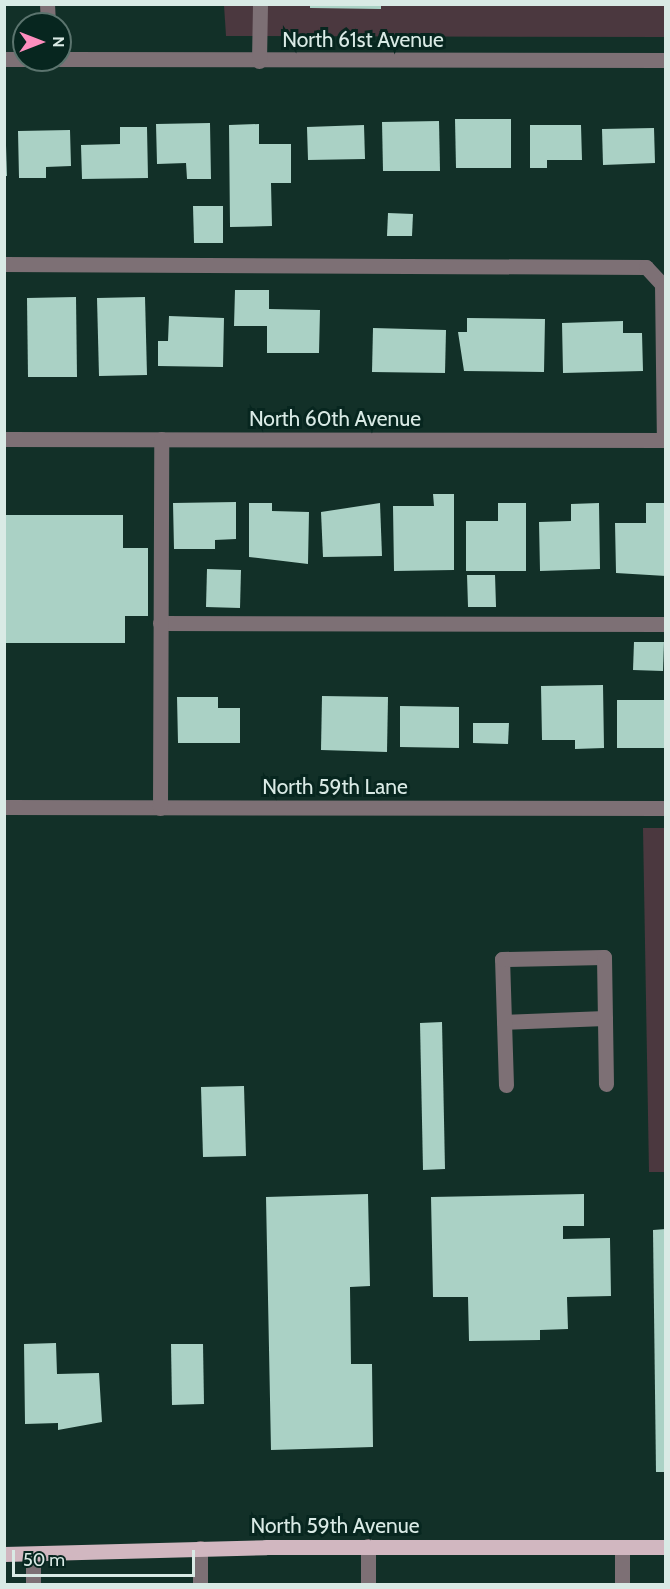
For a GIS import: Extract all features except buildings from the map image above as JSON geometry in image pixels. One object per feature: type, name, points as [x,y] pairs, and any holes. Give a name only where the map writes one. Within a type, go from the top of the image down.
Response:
[{"type":"main road","name":"North 59th Avenue","points":[[4,1554],[368,1546],[666,1547]]},
{"type":"street","points":[[260,4],[260,61]]},
{"type":"street","name":"North 61st Avenue","points":[[72,59],[666,60]]},
{"type":"street","points":[[4,264],[646,267],[662,284],[665,440]]},
{"type":"street","name":"North 60th Avenue","points":[[4,439],[665,440]]},
{"type":"street","points":[[160,808],[161,439]]},
{"type":"street","points":[[160,623],[666,624]]},
{"type":"street","name":"North 59th Lane","points":[[4,807],[666,808]]},
{"type":"street","points":[[506,1085],[502,958],[604,957],[606,1084]]},
{"type":"street","points":[[504,1022],[605,1018]]},
{"type":"street","points":[[368,1546],[368,1584]]},
{"type":"street","points":[[622,1547],[622,1584]]},
{"type":"street","points":[[200,1548],[200,1584]]},
{"type":"street","points":[[33,1554],[33,1584]]},
{"type":"shaded area","points":[[224,5],[665,5],[665,37],[226,36]]},
{"type":"shaded area","points":[[643,828],[665,828],[665,1172],[649,1172]]}]
